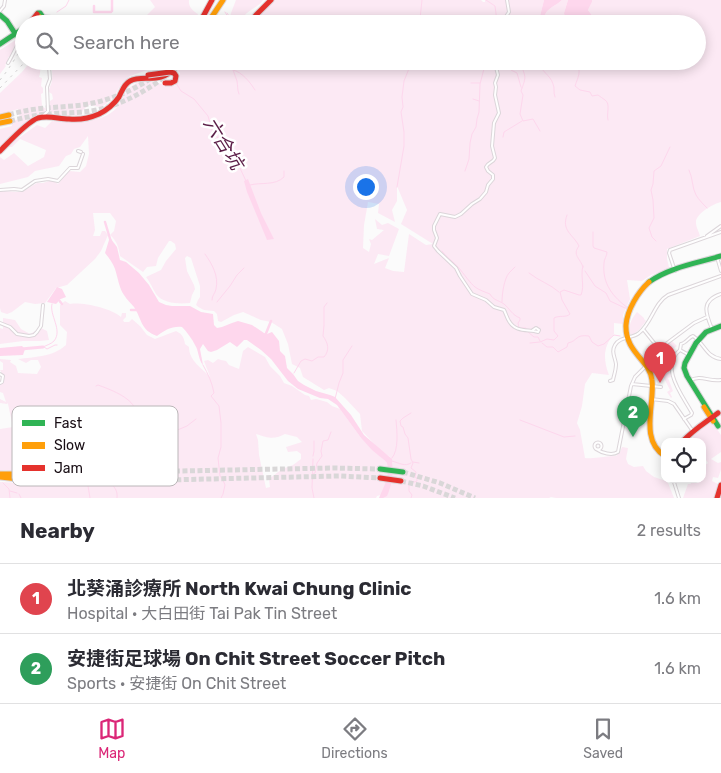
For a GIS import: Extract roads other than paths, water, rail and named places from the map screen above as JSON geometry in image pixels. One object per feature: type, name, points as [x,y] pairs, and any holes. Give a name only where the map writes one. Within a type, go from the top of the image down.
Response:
[{"type":"main road","points":[[204,15],[212,0]]},
{"type":"main road","points":[[214,15],[223,0]]},
{"type":"main road","points":[[256,15],[271,0]]},
{"type":"main road","points":[[0,13],[15,33]]},
{"type":"main road","points":[[0,46],[15,37]]},
{"type":"main road","points":[[126,84],[138,79],[164,76],[171,70]]},
{"type":"main road","points":[[0,151],[32,121],[43,116],[77,119],[96,115],[111,107],[126,84],[133,78],[170,72],[174,73],[176,78],[175,81],[169,83],[138,79]]},
{"type":"main road","points":[[0,117],[9,118],[0,124]]},
{"type":"main road","points":[[661,454],[651,434],[649,423],[651,374],[633,350],[628,338],[627,320],[638,296],[651,280],[674,270],[719,257]]},
{"type":"main road","points":[[719,428],[689,381],[684,367],[698,340],[705,333],[721,326]]},
{"type":"main road","points":[[686,438],[692,431],[720,412]]},
{"type":"main road","points":[[380,469],[403,472]]},
{"type":"main road","points":[[380,478],[401,481]]},
{"type":"main road","points":[[717,498],[721,485]]},
{"type":"street","points":[[0,13],[5,0]]},
{"type":"street","points":[[507,0],[509,12],[507,15]]},
{"type":"street","points":[[8,63],[9,58],[14,53],[15,44]]},
{"type":"street","points":[[43,116],[48,110],[47,86],[50,76],[49,70]]},
{"type":"street","points":[[497,70],[498,76],[495,82],[495,95],[499,112],[494,122],[492,145],[495,158],[486,167],[493,175],[493,179],[488,184],[487,191],[480,200],[472,204],[461,214],[455,216],[440,214],[434,226],[437,238],[434,246],[456,268],[472,294],[487,301],[494,307],[504,310],[509,322],[516,328],[523,331],[533,330]]},
{"type":"street","points":[[0,190],[22,190],[35,181],[48,178],[58,180],[70,168],[78,168],[82,153],[78,151]]},
{"type":"street","points":[[674,270],[669,255],[670,250],[706,238],[721,226]]},
{"type":"street","points":[[712,234],[721,232]]},
{"type":"street","points":[[719,257],[721,271]]},
{"type":"street","points":[[610,381],[613,380],[616,368],[613,353],[614,347],[619,340],[638,334],[664,297],[721,276]]},
{"type":"street","points":[[712,329],[706,310],[708,303],[721,294]]},
{"type":"street","points":[[0,323],[10,327],[17,334],[34,335],[41,326],[43,305]]},
{"type":"street","points":[[596,448],[611,454],[617,453],[632,384],[637,375],[659,349],[694,322],[707,317]]},
{"type":"street","points":[[643,329],[659,349]]},
{"type":"street","points":[[684,419],[692,413],[674,382],[672,372],[673,361],[680,350],[681,344],[686,343],[694,336],[712,356],[721,360]]},
{"type":"street","points":[[680,350],[690,355]]},
{"type":"street","points":[[655,354],[661,359],[660,370]]},
{"type":"street","points":[[0,374],[3,376],[3,380],[0,383]]},
{"type":"street","points":[[689,381],[697,377],[714,381],[721,380]]},
{"type":"street","points":[[632,384],[661,387]]},
{"type":"street","points":[[651,400],[675,405],[692,431]]},
{"type":"street","points":[[596,448],[594,445],[596,442],[600,443],[603,452]]},
{"type":"street","points":[[596,448],[601,447]]},
{"type":"street","points":[[674,483],[679,498]]},
{"type":"waterway","points":[[57,12],[66,6],[69,0]]},
{"type":"waterway","points":[[112,0],[112,11]]},
{"type":"waterway","points":[[420,15],[422,0]]},
{"type":"waterway","points":[[486,0],[495,6],[496,15]]},
{"type":"waterway","points":[[94,6],[94,12],[111,12]]},
{"type":"waterway","points":[[233,70],[239,94]]},
{"type":"waterway","points":[[233,70],[243,75],[255,90]]},
{"type":"waterway","points":[[397,187],[404,146],[401,112],[403,107],[402,97],[404,81],[408,70]]},
{"type":"waterway","points":[[465,171],[469,159],[472,134],[476,127],[479,112],[480,84],[484,70]]},
{"type":"waterway","points":[[511,70],[517,73],[521,87]]},
{"type":"waterway","points":[[522,88],[525,77],[523,70]]},
{"type":"waterway","points":[[544,70],[552,81],[555,97]]},
{"type":"waterway","points":[[579,70],[575,86],[580,90],[590,92],[592,96],[598,95],[607,102],[608,120]]},
{"type":"waterway","name":"六合坑","points":[[176,83],[181,91],[194,99],[208,116],[212,130],[231,158],[237,159],[246,181]]},
{"type":"waterway","points":[[471,83],[480,83]]},
{"type":"waterway","points":[[522,88],[523,95],[520,114],[523,121],[533,119],[540,131]]},
{"type":"waterway","points":[[473,99],[479,101]]},
{"type":"waterway","points":[[503,137],[504,132],[522,121]]},
{"type":"waterway","points":[[656,241],[652,237],[649,228],[654,218],[651,190],[654,171],[661,166],[670,147]]},
{"type":"waterway","points":[[689,170],[696,195],[707,208]]},
{"type":"waterway","points":[[250,185],[276,182],[284,177],[284,171]]},
{"type":"waterway","points":[[567,215],[567,229],[579,246],[576,254],[583,267]]},
{"type":"waterway","points":[[105,222],[111,242]]},
{"type":"waterway","points":[[593,232],[594,248],[607,252],[604,262],[607,284],[613,294],[628,308]]},
{"type":"waterway","points":[[442,251],[475,287],[490,294],[520,318],[519,328],[526,328],[526,330]]},
{"type":"waterway","points":[[205,254],[217,279],[212,300]]},
{"type":"waterway","points":[[530,343],[547,339],[554,340],[558,336],[554,331],[554,318],[570,314],[560,292],[564,290],[581,295],[583,288],[583,266]]},
{"type":"waterway","points":[[502,302],[506,279],[515,267]]},
{"type":"waterway","points":[[217,302],[244,268]]},
{"type":"waterway","points":[[585,271],[595,286],[606,293],[610,301],[629,308]]},
{"type":"waterway","points":[[529,273],[559,292]]},
{"type":"waterway","points":[[58,299],[62,304]]},
{"type":"waterway","points":[[294,373],[301,361],[305,359],[312,361],[318,357],[324,357],[327,352],[328,346],[323,336],[324,307],[327,303]]},
{"type":"waterway","points":[[43,347],[53,342],[56,337],[57,327],[52,313],[52,304]]},
{"type":"waterway","points":[[131,310],[137,310]]},
{"type":"waterway","points":[[265,336],[271,321]]},
{"type":"waterway","points":[[528,332],[534,337],[538,337],[540,341]]},
{"type":"waterway","points":[[542,343],[547,347],[553,347],[558,352],[567,347],[568,343],[581,336],[589,336],[592,342],[598,346],[604,344],[614,335],[620,336]]},
{"type":"waterway","points":[[44,347],[47,349],[57,345]]},
{"type":"waterway","points":[[335,399],[343,373],[343,360],[352,346]]},
{"type":"waterway","points":[[21,349],[43,347]]},
{"type":"waterway","points":[[203,365],[213,389],[214,393],[211,396],[219,406],[221,447],[218,458],[220,476],[225,485],[221,498]]},
{"type":"waterway","points":[[96,386],[98,385],[113,391],[124,397],[134,406]]},
{"type":"waterway","points":[[411,413],[400,421],[408,438],[413,463],[411,468],[416,472],[415,477],[417,478],[417,481],[411,481],[409,484],[411,498]]},
{"type":"waterway","points":[[178,430],[196,419]]},
{"type":"waterway","points":[[392,458],[397,445],[396,420]]},
{"type":"waterway","points":[[520,420],[564,437],[575,436]]},
{"type":"waterway","points":[[313,474],[322,456],[323,441],[328,440],[331,432]]},
{"type":"waterway","points":[[313,456],[314,441]]},
{"type":"waterway","points":[[313,459],[312,488],[314,498]]},
{"type":"waterway","points":[[392,461],[404,465],[411,463]]},
{"type":"waterway","points":[[413,462],[419,463]]},
{"type":"waterway","points":[[3,483],[9,489],[10,498]]},
{"type":"waterway","points":[[88,486],[90,498]]},
{"type":"waterway","points":[[113,486],[116,490],[117,498]]},
{"type":"waterway","points":[[10,491],[17,493]]},
{"type":"waterway","points":[[19,494],[21,498]]},
{"type":"tunnel","points":[[9,115],[27,110],[95,103],[130,90],[162,70]]},
{"type":"tunnel","points":[[10,121],[38,115],[86,112],[101,109],[131,98],[167,75]]},
{"type":"tunnel","points":[[178,471],[380,469]]},
{"type":"tunnel","points":[[403,472],[440,483],[475,498]]},
{"type":"tunnel","points":[[178,480],[339,476],[380,478]]},
{"type":"tunnel","points":[[401,481],[423,486],[455,498]]},
{"type":"railway","points":[[0,80],[15,59]]},
{"type":"railway","points":[[0,88],[17,70]]},
{"type":"place","name":"北葵涌診療所 North Kwai Chung Clinic","points":[[660,383]]},
{"type":"place","name":"安捷街足球場 On Chit Street Soccer Pitch","points":[[633,437]]}]
